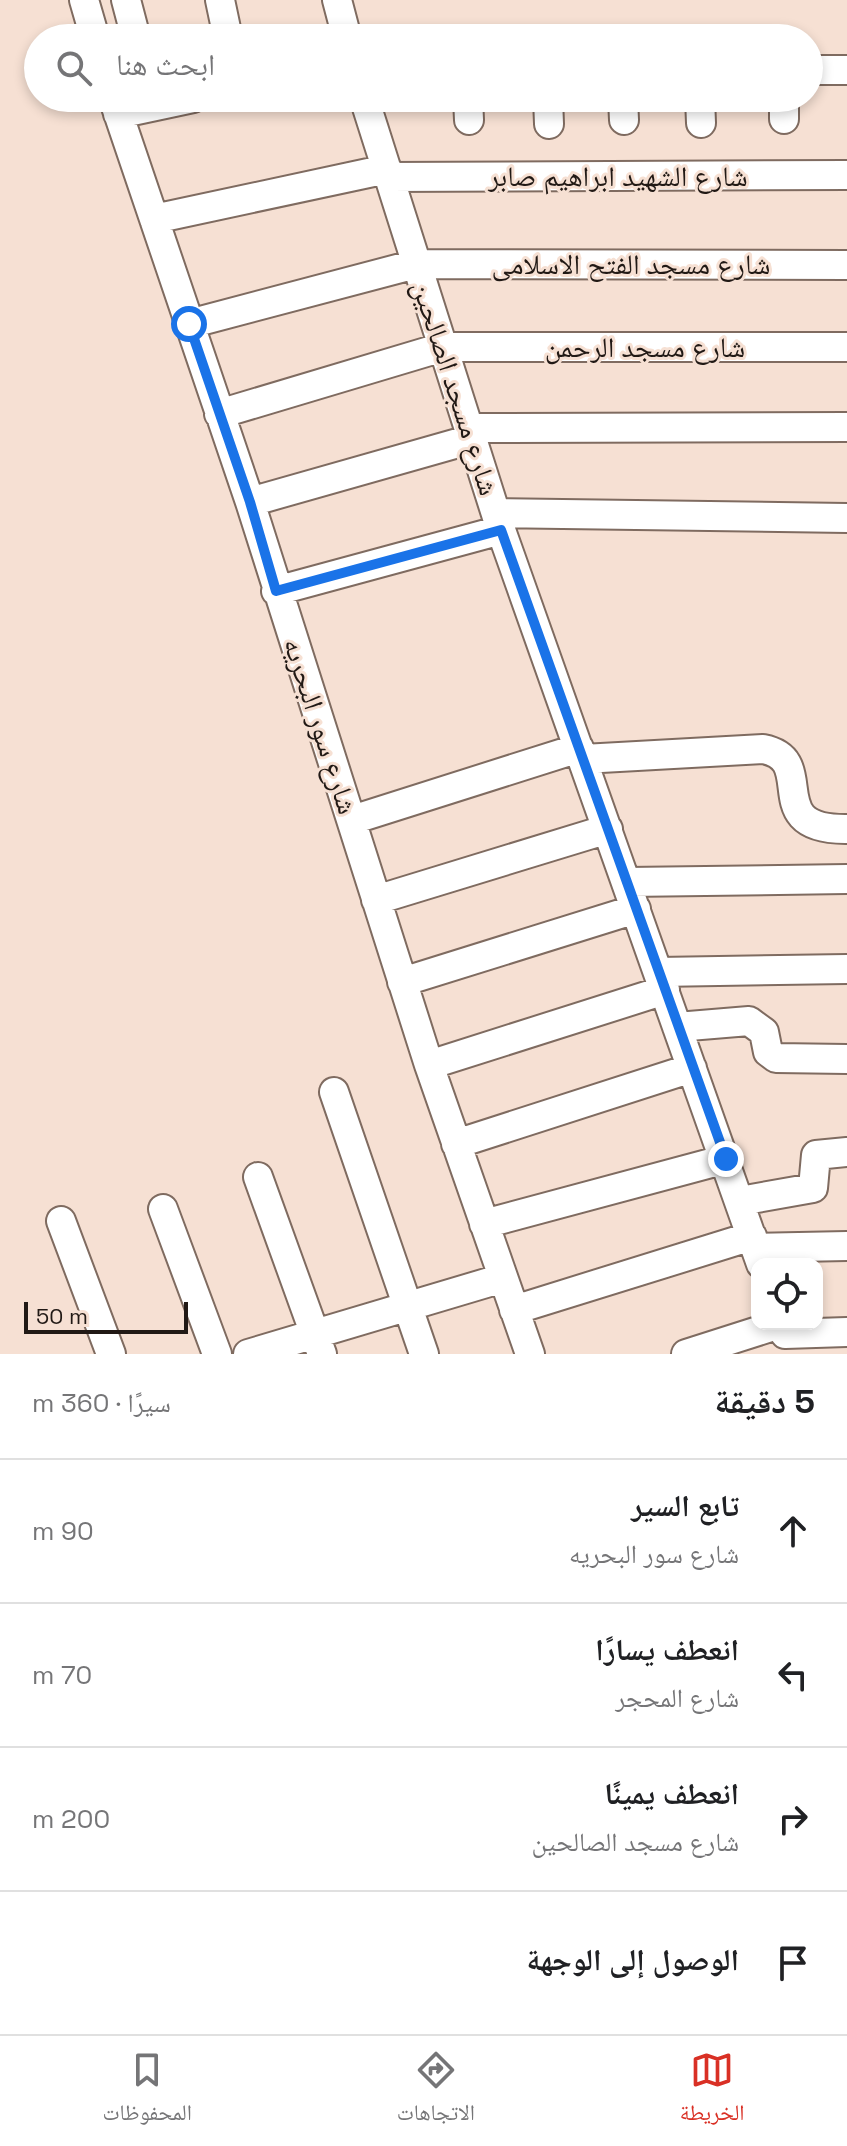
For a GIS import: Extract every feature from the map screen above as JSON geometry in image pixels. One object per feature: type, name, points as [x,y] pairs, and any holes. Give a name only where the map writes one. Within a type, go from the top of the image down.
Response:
[{"type":"street","points":[[84,0],[91,24]]},
{"type":"street","points":[[126,0],[132,24]]},
{"type":"street","points":[[220,0],[225,24]]},
{"type":"street","points":[[337,0],[343,24]]},
{"type":"street","points":[[823,70],[847,70]]},
{"type":"street","name":"شارع سور البحريه","points":[[118,112],[250,502],[429,1065],[530,1354]]},
{"type":"street","name":"شارع مسجد الصالحين","points":[[368,112],[499,522],[756,1249]]},
{"type":"street","name":"شارع الشهيد ابراهيم صابر","points":[[154,219],[388,173],[847,175]]},
{"type":"street","name":"شارع مسجد الفتح الاسلامى","points":[[189,324],[416,264],[847,265]]},
{"type":"street","name":"شارع مسجد الرحمن","points":[[219,414],[443,347],[847,347]]},
{"type":"street","points":[[250,502],[470,433],[847,427]]},
{"type":"street","points":[[276,591],[499,522],[847,518]]},
{"type":"street","points":[[352,820],[581,753],[763,749],[777,752],[788,763],[798,813],[806,823],[822,829],[847,829]]},
{"type":"street","points":[[376,900],[608,829]]},
{"type":"street","points":[[627,882],[847,879]]},
{"type":"street","points":[[402,982],[636,909]]},
{"type":"street","points":[[429,1065],[661,981],[847,969]]},
{"type":"street","points":[[677,1027],[749,1021],[758,1024],[764,1032],[768,1052],[776,1058],[847,1059]]},
{"type":"street","points":[[456,1144],[692,1068]]},
{"type":"street","points":[[334,1092],[424,1354]]},
{"type":"street","points":[[740,1201],[813,1188],[816,1155],[847,1152]]},
{"type":"street","points":[[484,1224],[726,1159]]},
{"type":"street","points":[[258,1177],[318,1344]]},
{"type":"street","points":[[163,1209],[217,1354]]},
{"type":"street","points":[[61,1221],[111,1354]]},
{"type":"street","points":[[514,1310],[756,1249],[847,1246]]},
{"type":"street","points":[[248,1354],[318,1344],[408,1307],[503,1278]]},
{"type":"street","points":[[686,1354],[785,1334],[847,1332]]},
{"type":"route","points":[[189,324],[250,502],[276,591],[501,530],[726,1159]]}]
